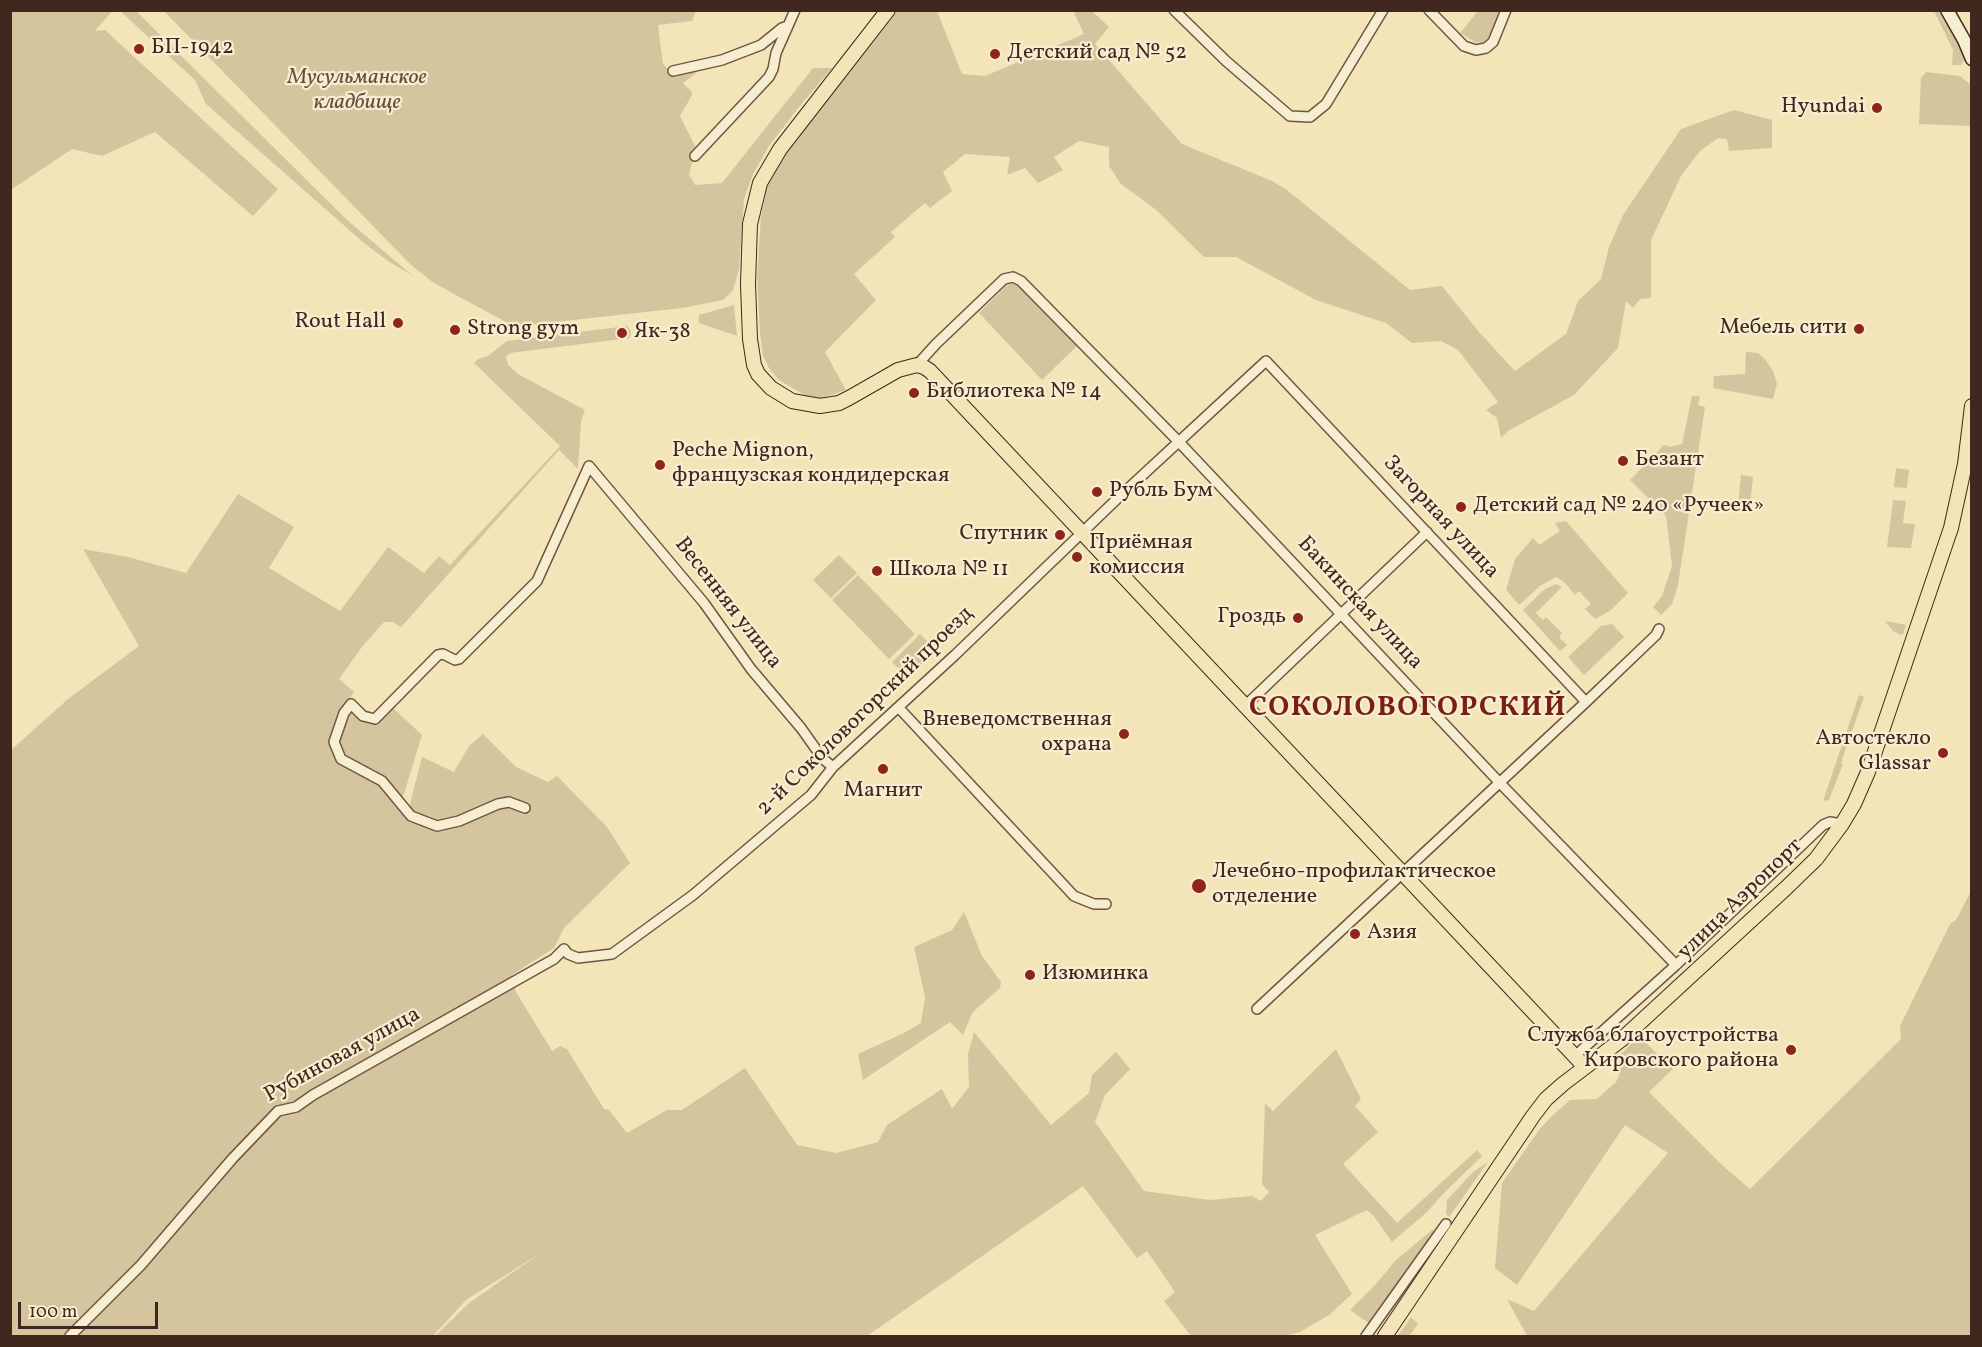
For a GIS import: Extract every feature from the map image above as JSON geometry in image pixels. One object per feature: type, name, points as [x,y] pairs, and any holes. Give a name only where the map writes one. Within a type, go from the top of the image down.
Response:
[{"type":"main road","points":[[888,10],[780,148],[759,183],[750,224],[748,284],[750,339],[754,365],[758,374],[771,388],[792,401],[819,406],[839,403],[898,370],[920,366],[930,370],[1585,1067]]},
{"type":"main road","points":[[1947,10],[1964,40],[1971,59]]},
{"type":"main road","name":"улица Аэропорт","points":[[1385,1336],[1546,1099],[1621,1040],[1786,888],[1816,859],[1842,824],[1868,772],[1951,528],[1965,464],[1971,406]]},
{"type":"street","points":[[695,156],[769,77],[776,53],[795,10]]},
{"type":"street","points":[[1174,10],[1226,61],[1290,116],[1310,117],[1326,104],[1383,10]]},
{"type":"street","points":[[1429,10],[1464,46],[1476,50],[1486,48],[1493,42],[1506,10]]},
{"type":"street","points":[[673,71],[722,60],[761,45],[782,28],[788,26]]},
{"type":"street","name":"Бакинская улица","points":[[920,366],[936,344],[1004,279],[1013,277],[1021,281],[1179,442],[1499,782],[1676,965]]},
{"type":"street","name":"2-й Соколовогорский проезд","points":[[564,949],[568,954],[578,958],[612,954],[693,895],[775,827],[811,795],[833,767],[899,708],[1266,361]]},
{"type":"street","name":"Загорная улица","points":[[1266,361],[1586,702]]},
{"type":"street","name":"Весенняя улица","points":[[525,808],[509,802],[498,804],[459,821],[437,826],[411,816],[382,781],[341,759],[334,742],[344,712],[351,704],[363,716],[375,719],[438,655],[443,654],[455,660],[459,658],[537,581],[588,466],[704,603],[751,669],[801,728],[823,759],[833,767]]},
{"type":"street","points":[[1246,705],[1427,532]]},
{"type":"street","points":[[1257,1009],[1586,702],[1656,635],[1659,629]]},
{"type":"street","points":[[899,708],[1074,896],[1094,904],[1106,904]]},
{"type":"street","points":[[1575,1056],[1676,965],[1823,825],[1830,822],[1842,824]]},
{"type":"street","name":"Рубиновая улица","points":[[70,1336],[141,1265],[233,1158],[278,1111],[296,1107],[313,1095],[554,958],[564,949]]},
{"type":"street","points":[[1366,1336],[1446,1224]]},
{"type":"green space","points":[[10,11],[112,11],[95,31],[105,30],[278,189],[253,216],[155,132],[102,156],[72,149],[12,189]]},
{"type":"green space","points":[[120,11],[136,11],[346,219],[413,276],[364,243],[206,104],[195,80]]},
{"type":"green space","name":"Мусульманское кладбище","points":[[164,11],[696,11],[692,21],[658,25],[663,64],[675,76],[700,70],[683,83],[692,95],[680,116],[696,148],[689,174],[695,185],[722,183],[813,68],[832,68],[769,146],[753,174],[744,199],[739,270],[733,290],[723,300],[682,308],[519,326],[508,323],[431,281],[409,263]]},
{"type":"green space","points":[[898,11],[937,11],[962,74],[985,76],[1084,34],[1074,13],[1092,11],[1109,27],[1095,44],[1182,144],[1272,181],[1287,190],[1410,290],[1442,286],[1479,332],[1515,371],[1566,334],[1578,301],[1601,279],[1609,247],[1623,215],[1681,129],[1734,110],[1772,120],[1772,148],[1729,151],[1727,139],[1718,138],[1700,151],[1681,176],[1651,240],[1651,298],[1640,299],[1633,308],[1626,301],[1618,348],[1574,395],[1508,431],[1501,438],[1497,418],[1486,410],[1498,402],[1458,350],[1441,341],[1412,343],[1386,323],[1316,300],[1236,257],[1204,257],[1155,209],[1121,184],[1109,166],[1109,147],[1079,141],[1054,157],[1063,170],[1038,183],[1025,168],[1007,175],[1010,157],[965,154],[943,172],[952,191],[930,208],[925,203],[891,232],[895,237],[854,274],[876,300],[825,352],[846,390],[822,398],[806,396],[779,380],[770,370],[763,356],[757,278],[761,216],[767,187],[786,153]]},
{"type":"green space","points":[[1478,11],[1501,11],[1490,39],[1483,43],[1475,42],[1460,33]]},
{"type":"green space","points":[[1934,11],[1938,11],[1957,43],[1964,60],[1961,65],[1952,65],[1953,50]]},
{"type":"green space","points":[[1926,72],[1960,76],[1971,85],[1971,126],[1919,124],[1921,78]]},
{"type":"green space","points":[[1014,282],[1020,285],[1078,345],[1042,380],[979,313],[1009,283]]},
{"type":"green space","points":[[734,305],[737,336],[699,323],[699,315]]},
{"type":"green space","points":[[627,326],[631,331],[630,338],[510,353],[506,357],[508,365],[518,374],[585,410],[581,421],[578,469],[559,450],[401,627],[393,622],[384,622],[362,647],[339,679],[354,692],[341,712],[335,755],[379,783],[409,808],[422,757],[454,772],[469,746],[483,734],[516,767],[548,782],[557,776],[607,827],[630,863],[564,928],[554,948],[512,975],[516,992],[552,1051],[560,1046],[567,1049],[604,1109],[609,1110],[627,1133],[667,1110],[682,1110],[745,1068],[797,1145],[836,1153],[878,1142],[887,1125],[942,1089],[952,1109],[969,1087],[968,1054],[974,1032],[1051,1125],[1089,1093],[1092,1075],[1116,1052],[1130,1069],[1105,1095],[1095,1122],[1144,1191],[1210,1200],[1252,1196],[1261,1201],[1269,1192],[1262,1184],[1265,1103],[1273,1111],[1336,1049],[1361,1099],[1355,1106],[1378,1132],[1343,1164],[1397,1223],[1477,1150],[1482,1156],[1427,1212],[1392,1242],[1367,1210],[1315,1235],[1352,1294],[1329,1315],[1300,1332],[1284,1336],[1191,1336],[1164,1301],[1175,1292],[1147,1251],[1137,1258],[1083,1186],[867,1336],[435,1336],[469,1303],[539,1254],[466,1300],[433,1336],[11,1336],[10,751],[68,699],[139,646],[83,549],[128,557],[186,573],[238,494],[294,527],[269,568],[340,611],[388,547],[424,573],[439,556],[450,565],[560,446],[474,363],[478,359],[488,356],[507,341]]},
{"type":"green space","points":[[1746,352],[1758,353],[1773,371],[1777,384],[1773,399],[1713,388],[1714,376],[1745,374]]},
{"type":"green space","points":[[1692,396],[1700,396],[1698,405],[1705,407],[1678,585],[1672,604],[1661,615],[1653,607],[1662,596],[1672,566],[1666,516],[1630,480],[1664,445],[1670,447],[1682,444]]},
{"type":"green space","points":[[1896,468],[1909,470],[1907,488],[1894,487]]},
{"type":"green space","points":[[1741,475],[1753,477],[1750,507],[1738,506]]},
{"type":"green space","points":[[1893,500],[1906,501],[1903,523],[1915,524],[1911,548],[1887,547]]},
{"type":"green space","points":[[1566,521],[1628,593],[1610,611],[1595,619],[1585,609],[1591,604],[1579,591],[1575,595],[1564,582],[1556,577],[1540,586],[1519,605],[1506,590],[1515,559],[1533,538],[1539,545],[1560,531],[1555,523]]},
{"type":"green space","points":[[839,555],[857,573],[831,598],[813,580]]},
{"type":"green space","points":[[858,575],[915,634],[889,659],[832,600]]},
{"type":"green space","points":[[1556,584],[1562,587],[1536,613],[1543,620],[1546,617],[1562,633],[1559,637],[1567,645],[1560,651],[1523,610],[1545,589]]},
{"type":"green space","points":[[1885,621],[1906,625],[1903,634],[1893,631]]},
{"type":"green space","points":[[1612,624],[1624,637],[1584,675],[1568,657],[1601,626]]},
{"type":"green space","points":[[920,634],[936,650],[908,678],[892,662]]},
{"type":"green space","points":[[1859,695],[1864,697],[1841,763],[1843,764],[1829,800],[1823,801]]},
{"type":"green space","points":[[391,706],[422,735],[402,800],[344,757],[337,741],[349,711],[353,710],[371,725]]},
{"type":"green space","points":[[1971,891],[1971,1336],[1527,1336],[1507,1299],[1534,1311],[1668,1153],[1625,1125],[1517,1285],[1495,1268],[1502,1183],[1539,1130],[1554,1114],[1570,1100],[1597,1099],[1616,1082],[1619,1076],[1617,1058],[1635,1040],[1644,1041],[1673,1069],[1649,1092],[1722,1165],[1750,1189],[1901,1039],[1900,1026],[1950,924],[1956,920]]},
{"type":"green space","points":[[964,912],[982,956],[1001,982],[1000,988],[972,1013],[963,1035],[950,1022],[863,1080],[858,1054],[921,1023],[925,997],[914,947],[952,930]]},
{"type":"green space","points":[[1488,1162],[1449,1217],[1446,1214],[1447,1200],[1473,1172]]},
{"type":"green space","points":[[1432,1230],[1437,1232],[1370,1324],[1350,1310],[1396,1260]]},
{"type":"green space","points":[[1411,1317],[1418,1324],[1409,1336],[1398,1336]]},
{"type":"place","name":"БП-1942","points":[[139,49]]},
{"type":"place","name":"Детский сад № 52","points":[[995,54]]},
{"type":"place","name":"Hyundai","points":[[1877,108]]},
{"type":"place","name":"Rout Hall","points":[[398,323]]},
{"type":"place","name":"Мебель сити","points":[[1859,329]]},
{"type":"place","name":"Strong gym","points":[[455,330]]},
{"type":"place","name":"Як-38","points":[[622,333]]},
{"type":"place","name":"Библиотека № 14","points":[[914,393]]},
{"type":"place","name":"Безант","points":[[1623,461]]},
{"type":"place","name":"Peche Mignon, французская кондидерская","points":[[660,465]]},
{"type":"place","name":"Рубль Бум","points":[[1097,492]]},
{"type":"place","name":"Детский сад № 240 «Ручеек»","points":[[1461,507]]},
{"type":"place","name":"Спутник","points":[[1060,535]]},
{"type":"place","name":"Приёмная комиссия","points":[[1077,557]]},
{"type":"place","name":"Школа № 11","points":[[877,571]]},
{"type":"place","name":"Гроздь","points":[[1298,618]]},
{"type":"place","name":"Вневедомственная охрана","points":[[1124,734]]},
{"type":"place","name":"Автостекло Glassar","points":[[1943,753]]},
{"type":"place","name":"Магнит","points":[[883,769]]},
{"type":"place","name":"Лечебно-профилактическое отделение","points":[[1199,886]]},
{"type":"place","name":"Азия","points":[[1355,934]]},
{"type":"place","name":"Изюминка","points":[[1030,975]]},
{"type":"place","name":"Служба благоустройства Кировского района","points":[[1791,1050]]},
{"type":"district","name":"СОКОЛОВОГОРСКИЙ","points":[[1408,710]]}]
